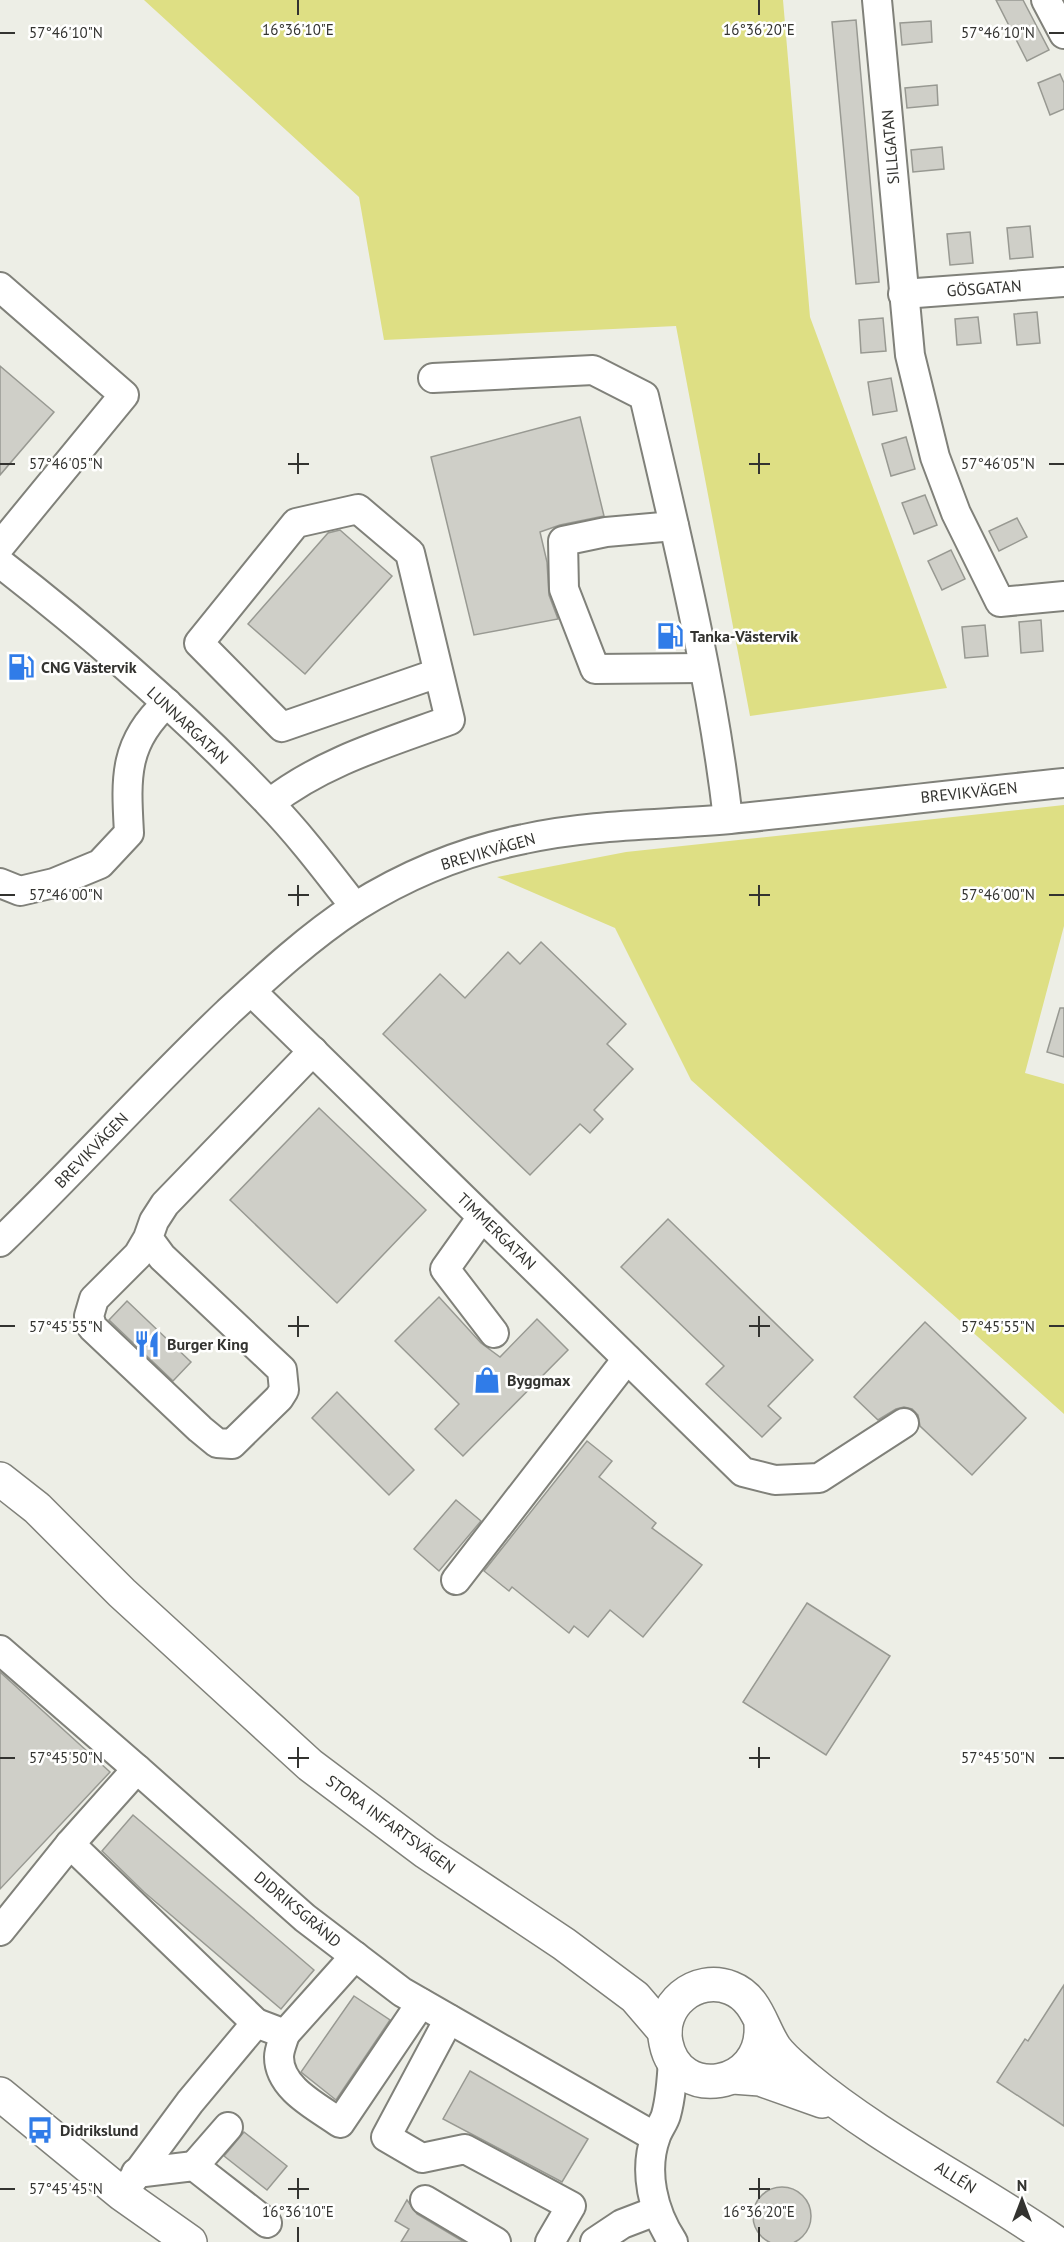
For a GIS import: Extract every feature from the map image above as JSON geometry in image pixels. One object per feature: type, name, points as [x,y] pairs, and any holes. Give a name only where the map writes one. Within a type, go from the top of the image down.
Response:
[{"type":"main road","name":"STORA INFARTSVÄGEN","points":[[0,1479],[37,1508],[122,1593],[310,1765],[426,1852],[564,1944],[635,1997],[668,2046]]},
{"type":"main road","name":"STORA INFARTSVÄGEN","points":[[0,1505],[122,1593]]},
{"type":"main road","name":"STORA INFARTSVÄGEN","points":[[564,1944],[645,1982],[667,1987],[696,1987]]},
{"type":"main road","points":[[715,1984],[733,1989],[749,2000],[761,2025],[761,2043],[754,2060],[725,2079],[692,2076],[668,2046],[673,2005],[696,1987],[715,1984]]},
{"type":"main road","name":"ALLÉN","points":[[761,2025],[777,2051],[805,2077],[854,2115],[1055,2242]]},
{"type":"main road","name":"ALLÉN","points":[[725,2079],[760,2079],[794,2089],[854,2115]]},
{"type":"main road","points":[[0,2094],[129,2184],[190,2242]]},
{"type":"street","name":"SILLGATAN","points":[[877,0],[910,355],[935,458],[956,513],[1000,603],[1064,597]]},
{"type":"street","points":[[1046,0],[1064,34]]},
{"type":"street","name":"GÖSGATAN","points":[[903,294],[1064,282]]},
{"type":"street","points":[[0,287],[124,395],[0,546]]},
{"type":"street","points":[[433,378],[592,370],[644,396],[674,526],[722,766],[728,819]]},
{"type":"street","points":[[270,803],[292,785],[344,759],[450,720],[410,553],[358,509],[296,523],[200,644],[282,727],[438,673]]},
{"type":"street","points":[[674,526],[606,532],[563,541],[564,588],[595,669],[702,668]]},
{"type":"street","name":"LUNNARGATAN","points":[[0,562],[167,703],[270,803],[355,907]]},
{"type":"street","points":[[0,883],[20,891],[54,883],[100,864],[120,844],[129,832],[126,778],[130,759],[155,714],[167,703]]},
{"type":"street","name":"BREVIKVÄGEN","points":[[0,1242],[178,1060],[251,991],[319,932],[355,907],[430,868],[524,839],[1064,783]]},
{"type":"street","name":"TIMMERGATAN","points":[[251,991],[743,1472],[775,1480],[819,1478],[904,1423]]},
{"type":"street","points":[[155,1247],[138,1255],[94,1299],[89,1316],[92,1327],[200,1429],[217,1443],[232,1444],[279,1398],[284,1390],[282,1370],[155,1247],[154,1221],[165,1204],[313,1051]]},
{"type":"street","name":"BREVIKVÄGEN","points":[[0,1266],[38,1205]]},
{"type":"street","points":[[482,1217],[445,1269],[495,1333]]},
{"type":"street","points":[[456,1580],[627,1359]]},
{"type":"street","name":"DIDRIKSGRÄND","points":[[0,1650],[305,1918],[355,1956],[449,2019],[660,2127]]},
{"type":"street","points":[[0,1931],[70,1845],[137,1769]]},
{"type":"street","points":[[70,1845],[256,2023],[285,2034]]},
{"type":"street","points":[[355,1956],[285,2034],[279,2056],[282,2072],[290,2086],[340,2123],[421,2002]]},
{"type":"street","points":[[449,2019],[386,2137],[422,2158],[465,2149],[571,2206],[550,2242]]},
{"type":"street","points":[[129,2184],[190,2103],[256,2023]]},
{"type":"street","points":[[668,2046],[672,2085],[660,2127],[651,2185],[656,2211],[673,2242]]},
{"type":"street","points":[[660,2127],[692,2093],[725,2079]]},
{"type":"street","points":[[129,2184],[194,2166],[228,2127]]},
{"type":"street","points":[[194,2166],[267,2223]]},
{"type":"street","points":[[425,2200],[496,2242]]},
{"type":"street","points":[[595,2242],[622,2224],[656,2211]]},
{"type":"shaded area","points":[[144,0],[783,0],[810,317],[947,688],[750,716],[676,326],[384,340],[359,197]]},
{"type":"shaded area","points":[[1064,805],[1064,926],[1025,1073],[1064,1084],[1064,1414],[691,1080],[615,928],[497,877],[626,852]]},
{"type":"building","points":[[996,0],[1023,0],[1049,50],[1027,61]]},
{"type":"building","points":[[856,20],[879,282],[856,284],[832,22]]},
{"type":"building","points":[[931,21],[932,42],[902,45],[900,23]]},
{"type":"building","points":[[1060,74],[1064,83],[1064,109],[1050,115],[1038,83]]},
{"type":"building","points":[[937,85],[938,105],[907,108],[905,88]]},
{"type":"building","points":[[942,147],[944,169],[913,172],[911,150]]},
{"type":"building","points":[[1030,226],[1033,257],[1010,259],[1007,228]]},
{"type":"building","points":[[970,232],[973,263],[950,265],[947,234]]},
{"type":"building","points":[[1037,312],[1040,343],[1017,345],[1014,314]]},
{"type":"building","points":[[978,317],[981,343],[957,345],[955,319]]},
{"type":"building","points":[[883,318],[886,351],[861,353],[859,320]]},
{"type":"building","points":[[0,366],[54,412],[0,475]]},
{"type":"building","points":[[891,378],[897,411],[873,415],[868,382]]},
{"type":"building","points":[[580,417],[604,516],[560,525],[540,532],[547,562],[549,595],[558,619],[474,635],[431,457]]},
{"type":"building","points":[[906,437],[915,469],[891,476],[882,444]]},
{"type":"building","points":[[925,495],[937,525],[914,534],[902,503]]},
{"type":"building","points":[[1017,518],[1027,537],[999,551],[989,531]]},
{"type":"building","points":[[340,530],[392,576],[305,674],[248,624],[328,533]]},
{"type":"building","points":[[951,550],[965,579],[942,590],[928,561]]},
{"type":"building","points":[[1041,620],[1043,651],[1021,653],[1019,622]]},
{"type":"building","points":[[985,625],[988,656],[965,658],[962,627]]},
{"type":"building","points":[[541,942],[626,1024],[607,1044],[633,1069],[594,1110],[603,1119],[590,1133],[580,1124],[530,1175],[383,1034],[440,974],[465,998],[508,952],[520,964]]},
{"type":"building","points":[[1060,1008],[1064,1008],[1064,1057],[1047,1052]]},
{"type":"building","points":[[319,1108],[426,1210],[337,1303],[230,1200]]},
{"type":"building","points":[[668,1219],[813,1360],[768,1406],[781,1418],[762,1437],[706,1384],[724,1366],[621,1267]]},
{"type":"building","name":"Byggmax","points":[[439,1297],[481,1343],[500,1357],[537,1319],[568,1350],[463,1456],[435,1429],[459,1404],[395,1341]]},
{"type":"building","name":"Burger King","points":[[127,1301],[191,1362],[173,1381],[109,1320]]},
{"type":"building","points":[[925,1322],[1026,1418],[972,1475],[920,1426],[918,1415],[912,1409],[904,1407],[896,1409],[878,1420],[854,1397]]},
{"type":"building","points":[[337,1392],[414,1470],[389,1495],[312,1418]]},
{"type":"building","points":[[587,1441],[612,1461],[599,1477],[656,1523],[652,1528],[702,1565],[643,1637],[610,1610],[588,1637],[574,1626],[569,1633],[512,1587],[509,1591],[484,1571]]},
{"type":"building","points":[[456,1500],[481,1521],[439,1571],[414,1549]]},
{"type":"building","points":[[807,1603],[890,1656],[826,1755],[743,1702]]},
{"type":"building","points":[[0,1672],[110,1772],[0,1889]]},
{"type":"building","points":[[133,1815],[314,1970],[281,2009],[144,1892],[102,1851]]},
{"type":"building","points":[[1064,1985],[1064,2126],[997,2082],[1025,2039],[1028,2041]]},
{"type":"building","points":[[354,1996],[390,2020],[336,2100],[301,2072]]},
{"type":"building","points":[[470,2071],[588,2139],[562,2182],[443,2119]]},
{"type":"building","points":[[244,2132],[287,2166],[267,2190],[224,2156]]},
{"type":"building","points":[[776,2187],[788,2187],[803,2195],[811,2210],[811,2222],[803,2237],[788,2245],[776,2245],[761,2237],[753,2222],[753,2210],[761,2195]]},
{"type":"building","points":[[407,2200],[417,2214],[464,2242],[401,2242],[409,2229],[395,2221]]},
{"type":"place","name":"Tanka-Västervik","points":[[670,636]]},
{"type":"place","name":"CNG Västervik","points":[[21,667]]},
{"type":"place","name":"Burger King","points":[[147,1344]]},
{"type":"place","name":"Byggmax","points":[[487,1380]]},
{"type":"place","name":"Didrikslund","points":[[40,2130]]}]
